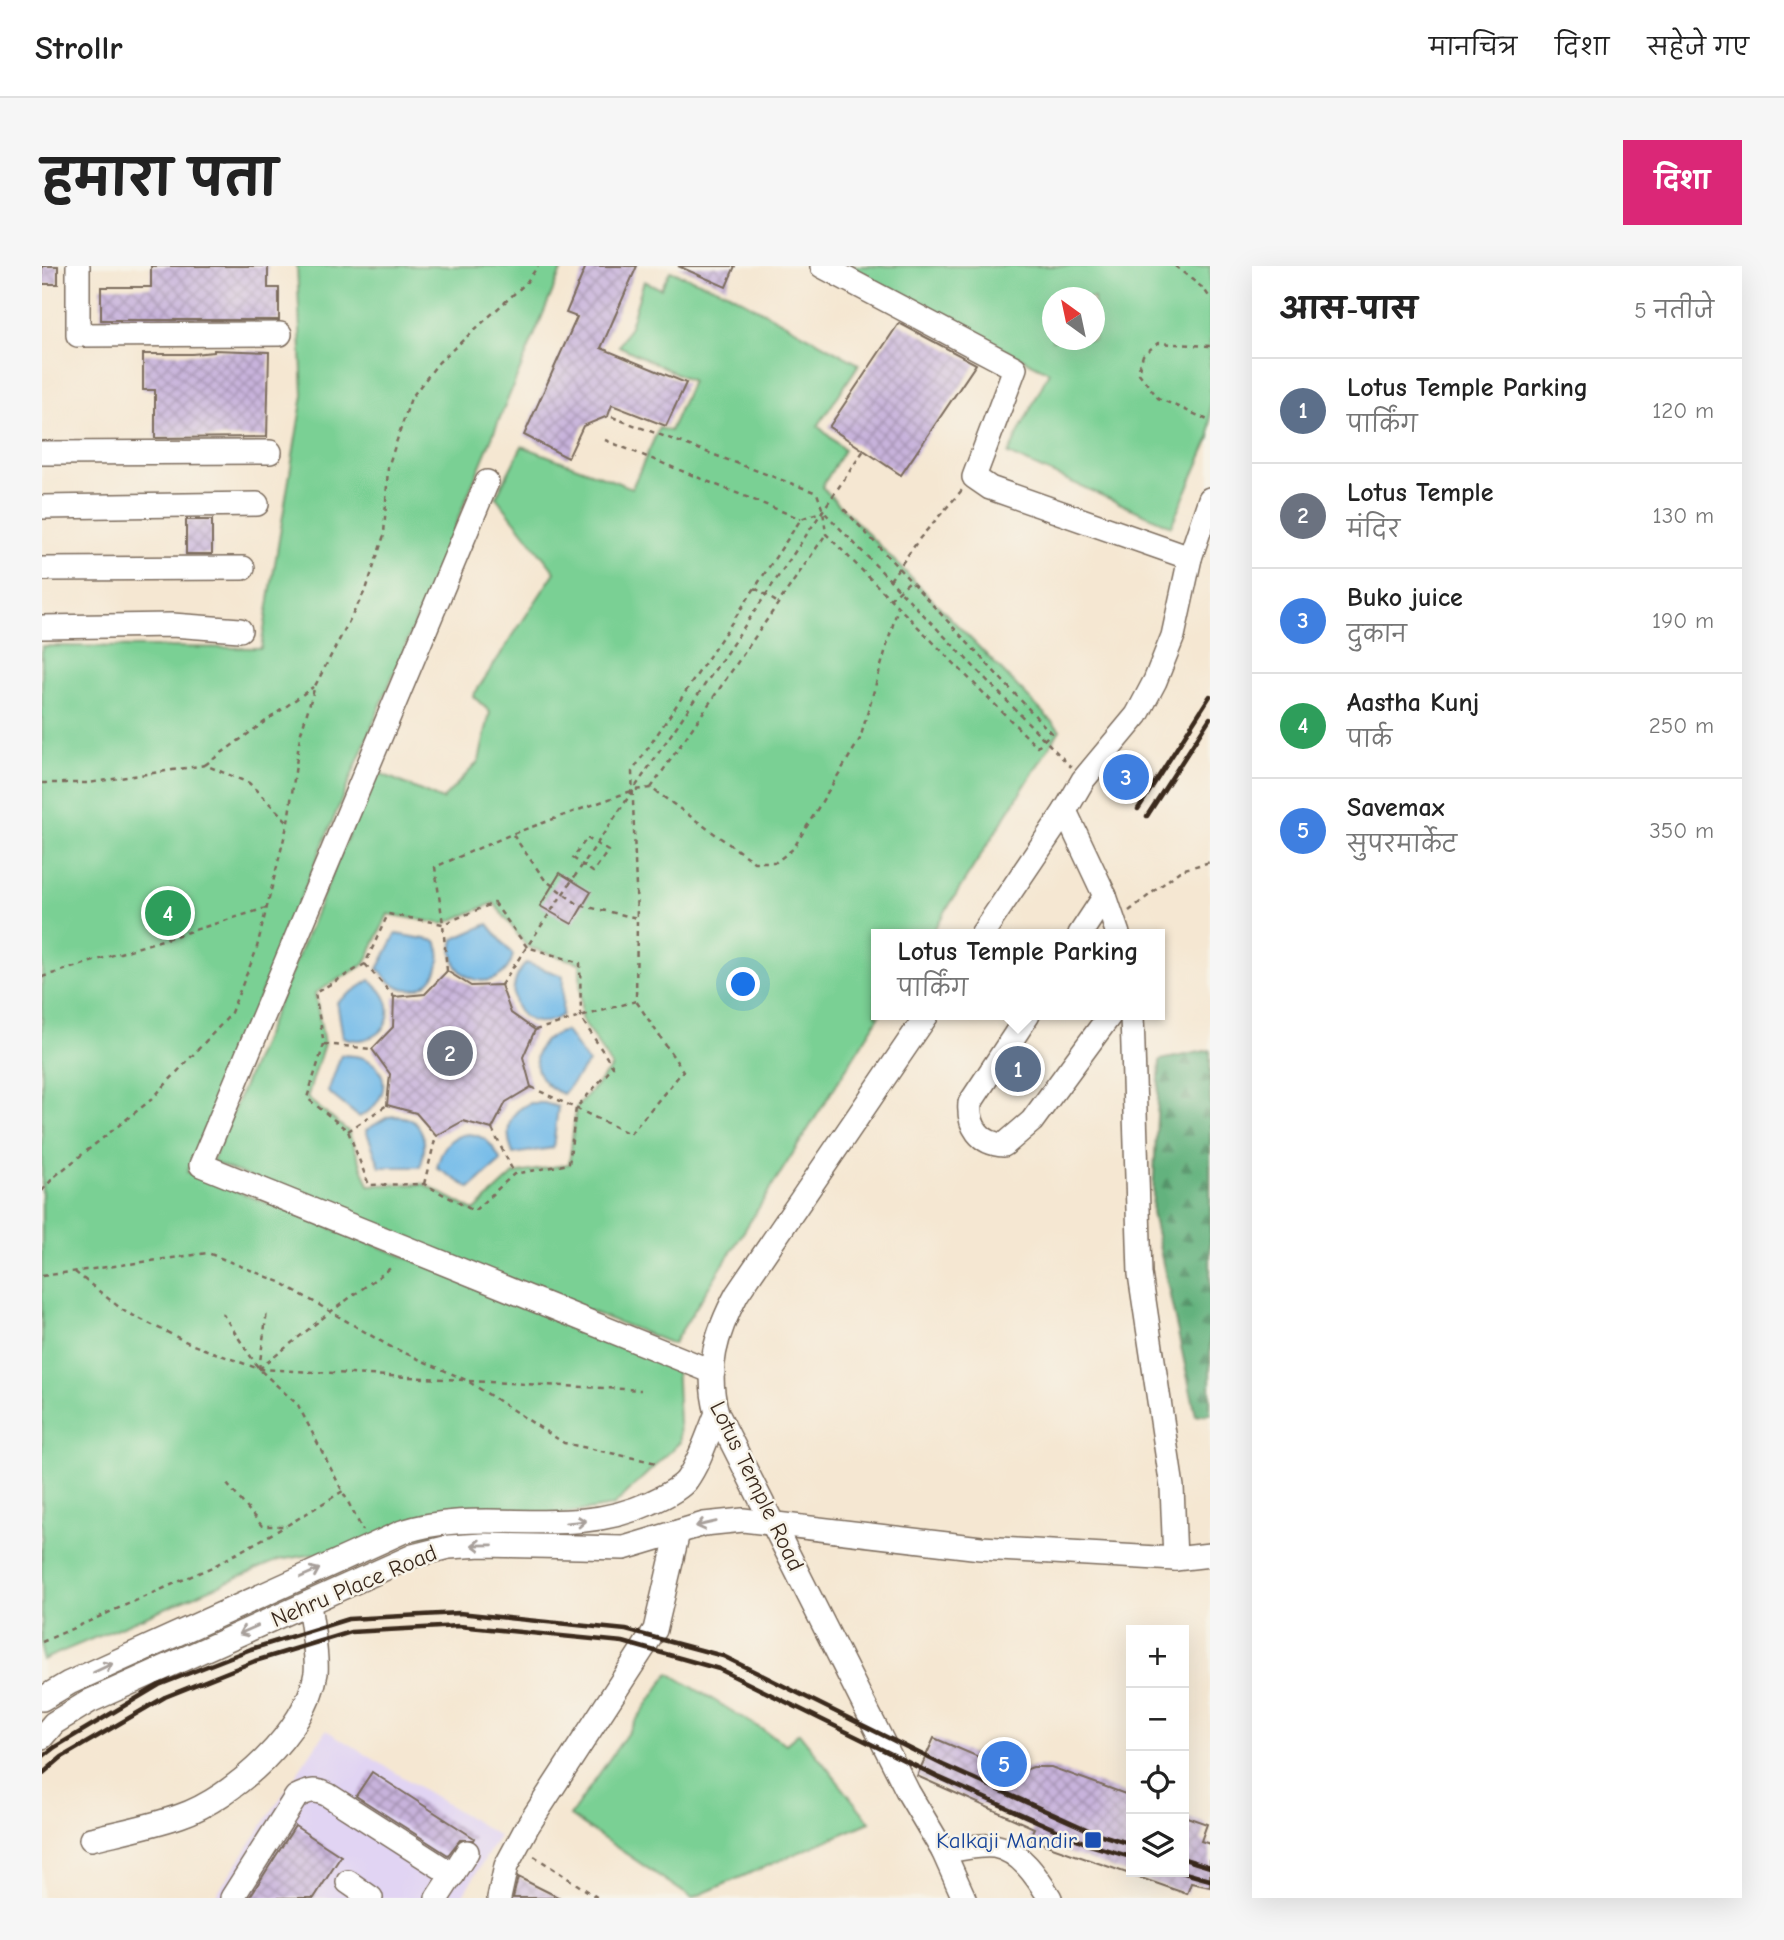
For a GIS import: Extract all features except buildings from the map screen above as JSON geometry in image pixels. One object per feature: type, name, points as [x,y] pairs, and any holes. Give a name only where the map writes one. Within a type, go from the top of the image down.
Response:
[{"type":"street","points":[[78,266],[78,335],[280,334]]},
{"type":"street","points":[[822,266],[1015,368],[974,477],[990,488],[1190,558]]},
{"type":"street","points":[[42,453],[270,452]]},
{"type":"street","points":[[487,482],[201,1165],[713,1372]]},
{"type":"street","points":[[985,929],[1065,811],[1083,779],[1137,715],[1155,681],[1173,636],[1190,558],[1210,499]]},
{"type":"street","points":[[42,507],[257,503]]},
{"type":"street","points":[[42,569],[243,568]]},
{"type":"street","points":[[42,627],[172,625],[240,630]]},
{"type":"street","points":[[1065,811],[1117,928]]},
{"type":"street","points":[[1083,929],[1105,896]]},
{"type":"street","name":"Lotus Temple Road","points":[[924,1020],[737,1294],[721,1323],[714,1353],[711,1392],[717,1413],[908,1792],[943,1851],[964,1898]]},
{"type":"street","points":[[1025,1020],[970,1104],[969,1118],[974,1130],[993,1144],[1004,1145],[1032,1121],[1106,1020]]},
{"type":"street","points":[[1132,1020],[1140,1274],[1172,1487],[1175,1559]]},
{"type":"street","name":"Nehru Place Road","points":[[42,1699],[81,1677],[370,1546],[427,1524],[454,1520],[571,1523],[603,1519],[632,1511],[683,1484],[691,1474],[717,1413]]},
{"type":"street","name":"Nehru Place Road","points":[[42,1737],[54,1723],[90,1701],[413,1556],[449,1546],[624,1548],[723,1521],[743,1520],[981,1548],[1175,1559],[1210,1555]]},
{"type":"street","points":[[499,1898],[506,1866],[517,1845],[655,1630],[678,1532]]},
{"type":"street","points":[[91,1839],[181,1816],[236,1785],[261,1764],[282,1741],[300,1713],[316,1672],[309,1603]]},
{"type":"street","points":[[232,1898],[296,1797],[308,1790],[319,1791],[328,1796],[453,1875]]},
{"type":"street","points":[[943,1851],[994,1846],[1022,1860],[1034,1871],[1050,1898]]},
{"type":"street","points":[[437,1898],[467,1852]]},
{"type":"street","points":[[348,1882],[370,1898]]},
{"type":"path","points":[[42,1191],[55,1176],[152,1099],[230,1015],[256,951],[288,822],[300,736],[315,686],[367,587],[380,548],[384,534],[388,467],[411,398],[439,362],[526,283],[538,266]]},
{"type":"path","points":[[1175,266],[1210,298]]},
{"type":"path","points":[[1210,346],[1158,343],[1143,355],[1138,372],[1158,398],[1210,421]]},
{"type":"path","points":[[612,417],[817,492],[826,534],[1037,747],[1051,733],[842,507]]},
{"type":"path","points":[[605,440],[801,519]]},
{"type":"path","points":[[501,985],[864,450]]},
{"type":"path","points":[[890,580],[920,538],[974,477]]},
{"type":"path","points":[[531,1087],[630,1134],[683,1071],[635,1001],[637,918],[632,772],[801,519],[823,511]]},
{"type":"path","points":[[823,511],[1083,779]]},
{"type":"path","points":[[651,788],[826,534]]},
{"type":"path","points":[[890,599],[910,581]]},
{"type":"path","points":[[755,588],[778,603]]},
{"type":"path","points":[[447,971],[435,867],[512,834],[634,790],[651,788],[754,862],[776,862],[793,849],[860,739],[898,607]]},
{"type":"path","points":[[42,783],[88,783],[205,765],[315,686]]},
{"type":"path","points":[[205,765],[249,783],[288,822]]},
{"type":"path","points":[[512,834],[545,880],[579,905],[637,918]]},
{"type":"path","points":[[587,838],[608,851],[593,872],[583,864],[573,858],[587,838]]},
{"type":"path","points":[[1117,928],[1181,870],[1210,862]]},
{"type":"path","points":[[494,903],[527,947],[580,962],[581,1018],[612,1067],[576,1108],[569,1164],[514,1174],[474,1211],[424,1184],[369,1185],[348,1131],[307,1098],[324,1044],[315,993],[365,964],[388,914],[443,924],[494,903]]},
{"type":"path","points":[[42,977],[267,907]]},
{"type":"path","points":[[365,964],[394,998]]},
{"type":"path","points":[[535,1030],[635,1001]]},
{"type":"path","points":[[324,1044],[372,1049]]},
{"type":"path","points":[[348,1131],[387,1105]]},
{"type":"path","points":[[492,1129],[514,1174]]},
{"type":"path","points":[[424,1184],[436,1136]]},
{"type":"path","points":[[42,1276],[208,1253],[280,1282],[389,1346],[466,1380],[564,1443],[657,1463]]},
{"type":"path","points":[[259,1369],[392,1267]]},
{"type":"path","points":[[75,1272],[124,1311],[193,1345],[259,1369],[641,1390]]},
{"type":"path","points":[[259,1369],[267,1311]]},
{"type":"path","points":[[222,1313],[259,1369],[298,1405],[370,1546]]},
{"type":"path","points":[[227,1483],[262,1526],[286,1526]]},
{"type":"path","points":[[42,1642],[212,1567],[343,1491]]},
{"type":"path","points":[[517,1845],[598,1898]]},
{"type":"shaded area","points":[[326,1730],[499,1836],[461,1898],[214,1898]]},
{"type":"green space","points":[[297,266],[563,266],[187,1172],[676,1362],[680,1442],[613,1506],[279,1560],[42,1660],[42,646],[261,648],[303,395]]},
{"type":"green space","points":[[840,266],[1210,266],[1210,438],[1171,526],[1008,454],[1049,372]]},
{"type":"green space","points":[[670,271],[729,293],[859,364],[818,426],[844,450],[822,487],[1060,730],[934,929],[871,929],[871,1020],[877,1020],[673,1344],[212,1162],[375,771],[442,800],[479,761],[490,712],[473,696],[555,572],[496,497],[522,446],[632,488],[659,428],[670,431],[692,381],[619,346],[630,326],[644,281],[661,289]],"holes":[[[494,903],[527,947],[580,963],[581,1018],[612,1067],[576,1108],[569,1164],[514,1174],[474,1211],[424,1184],[369,1185],[348,1131],[307,1098],[324,1044],[315,993],[365,964],[388,914],[443,924]]]},
{"type":"green space","points":[[1210,1050],[1210,1414],[1196,1416],[1152,1213],[1160,1060]]},
{"type":"green space","points":[[669,1673],[786,1744],[799,1733],[870,1822],[692,1898],[570,1816]]},
{"type":"water","points":[[488,924],[513,955],[507,968],[498,977],[475,980],[465,975],[457,966],[453,954],[454,939]]},
{"type":"water","points":[[396,934],[436,941],[439,960],[433,978],[427,984],[409,989],[396,986],[378,969]]},
{"type":"water","points":[[526,963],[563,976],[562,1015],[549,1021],[537,1022],[527,1019],[519,1011],[514,990],[517,977]]},
{"type":"water","points":[[370,980],[386,998],[389,1012],[387,1021],[377,1034],[369,1038],[352,1040],[343,1037],[337,1002]]},
{"type":"water","points":[[566,1031],[588,1063],[563,1094],[551,1088],[543,1079],[536,1060],[544,1042],[553,1035]]},
{"type":"water","points":[[341,1055],[365,1058],[381,1074],[383,1090],[380,1098],[359,1117],[328,1092]]},
{"type":"water","points":[[531,1103],[558,1107],[553,1148],[513,1154],[509,1138],[512,1118]]},
{"type":"water","points":[[388,1117],[409,1119],[420,1130],[424,1147],[420,1167],[380,1167],[366,1130]]},
{"type":"water","points":[[468,1134],[488,1142],[501,1161],[470,1188],[437,1168],[446,1145],[461,1135]]},
{"type":"railway","points":[[1138,809],[1210,696]]},
{"type":"railway","points":[[1147,816],[1210,718]]},
{"type":"railway","points":[[42,1757],[159,1685],[251,1649],[348,1619],[459,1613],[626,1630],[723,1656],[943,1765],[1095,1833],[1126,1842]]},
{"type":"railway","points":[[42,1774],[62,1757],[165,1697],[255,1661],[351,1632],[459,1626],[623,1642],[719,1669],[938,1777],[1090,1845],[1126,1856]]},
{"type":"railway","points":[[1189,1861],[1210,1867]]},
{"type":"railway","points":[[1189,1874],[1210,1880]]},
{"type":"place","name":"Buko juice","points":[[1126,777]]},
{"type":"place","name":"Aastha Kunj","points":[[168,913]]},
{"type":"place","name":"Lotus Temple","points":[[450,1053]]},
{"type":"place","name":"Lotus Temple Parking","points":[[1018,1069]]},
{"type":"place","name":"Savemax","points":[[1004,1764]]},
{"type":"place","name":"Kalkaji Mandir","points":[[1093,1840]]}]
